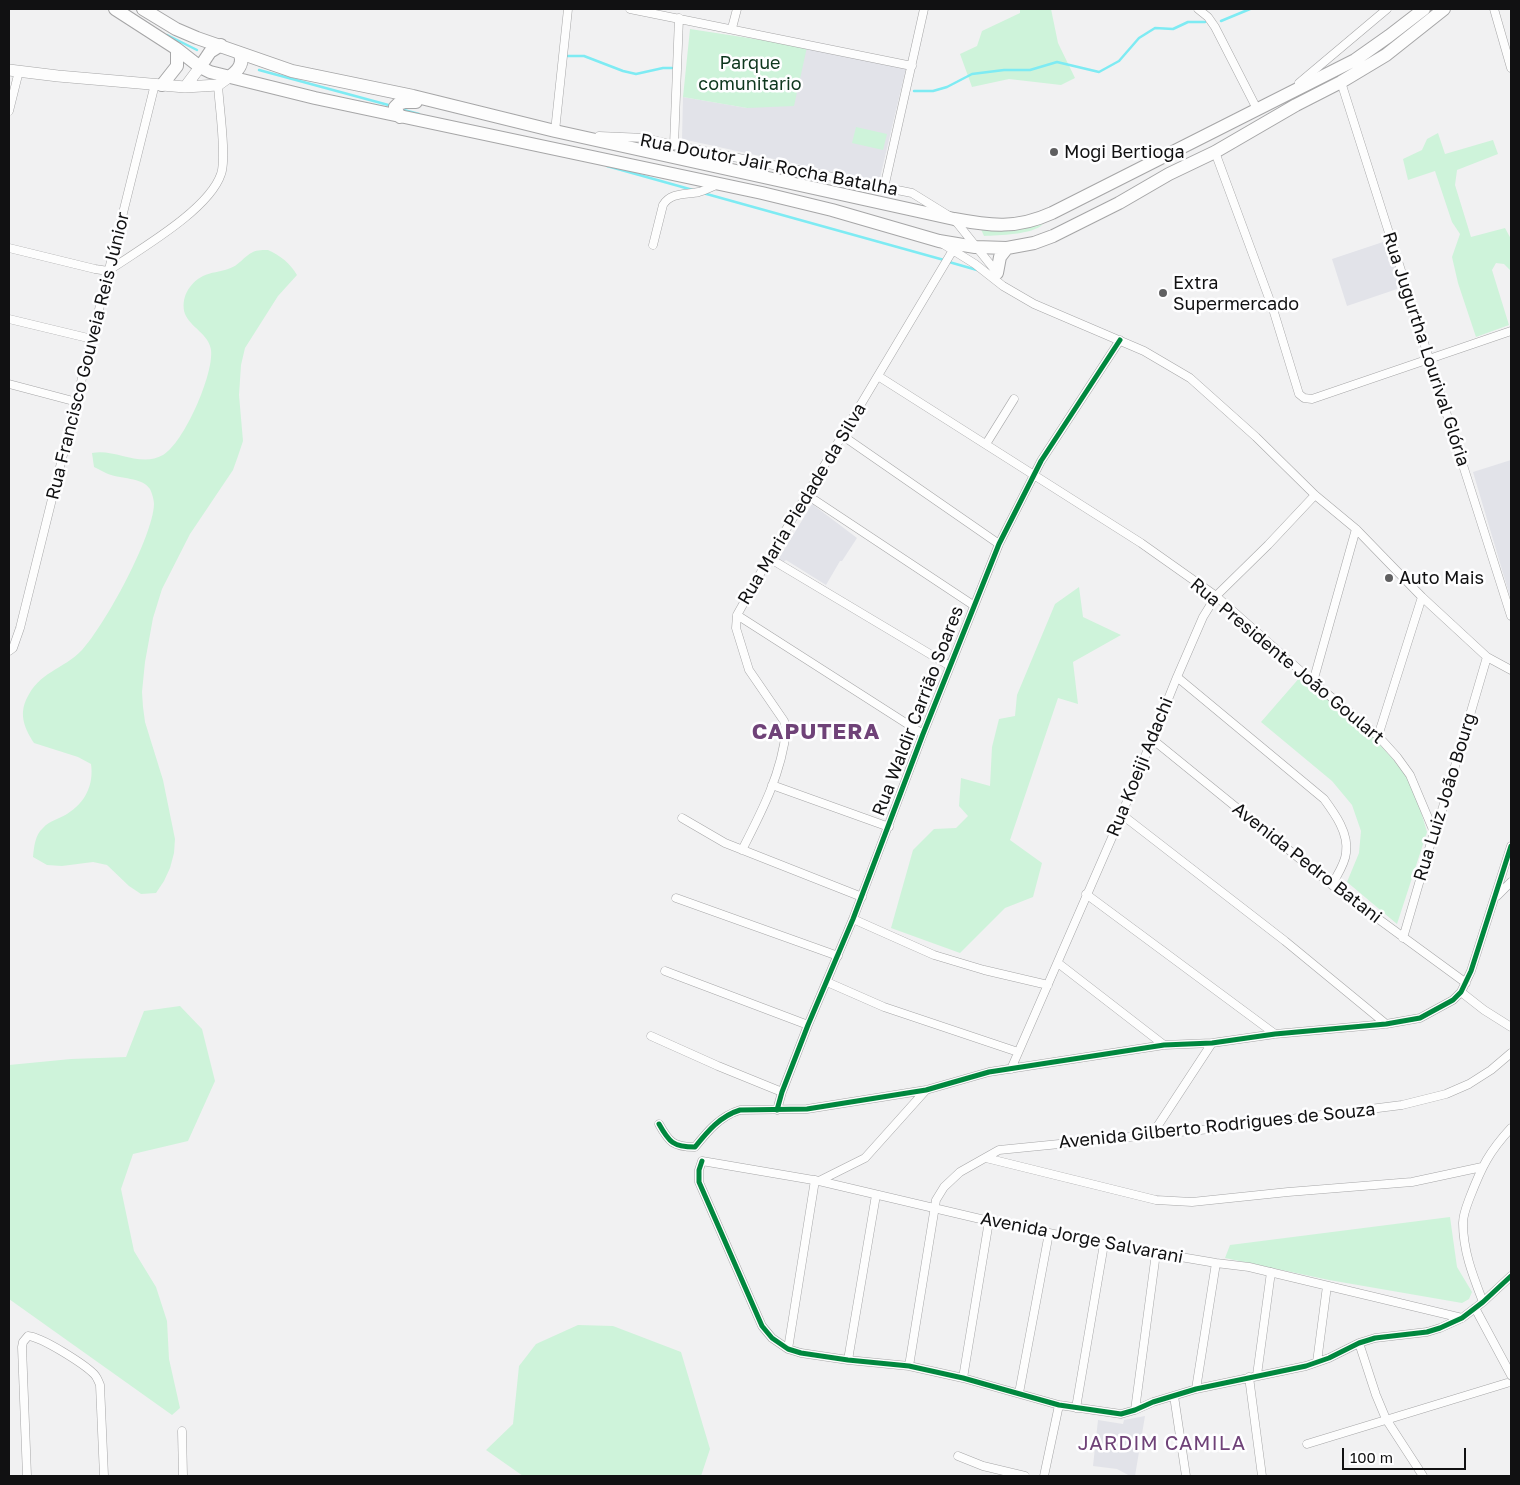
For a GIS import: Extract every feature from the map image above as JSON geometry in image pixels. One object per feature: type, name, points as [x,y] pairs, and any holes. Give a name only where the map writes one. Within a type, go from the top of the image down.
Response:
[{"type":"main road","points":[[115,9],[210,72],[400,117],[832,210],[939,242],[976,247],[1007,248],[1041,240],[1095,216],[1169,174],[1215,152],[1296,104],[1341,82],[1393,49],[1444,9]]},
{"type":"main road","points":[[143,9],[176,29],[197,38],[292,70],[555,131],[954,219],[982,224],[1004,225],[1034,221],[1095,192],[1354,60],[1424,9]]},
{"type":"main road","points":[[200,67],[210,52],[221,45]]},
{"type":"main road","points":[[159,84],[177,66],[177,49]]},
{"type":"main road","points":[[229,77],[240,67],[241,57],[239,53]]},
{"type":"main road","points":[[400,117],[395,107],[400,102],[439,103]]},
{"type":"main road","points":[[1095,192],[1102,194],[1104,200],[1095,216]]},
{"type":"main road","points":[[997,272],[1000,257],[1007,248]]},
{"type":"street","points":[[555,131],[568,9]]},
{"type":"street","points":[[630,9],[732,28],[912,66]]},
{"type":"street","points":[[732,28],[737,9]]},
{"type":"street","points":[[884,188],[924,9]]},
{"type":"street","points":[[1198,9],[1215,26],[1257,108]]},
{"type":"street","points":[[1290,92],[1388,9]]},
{"type":"street","points":[[1494,9],[1511,68]]},
{"type":"street","points":[[674,145],[679,18]]},
{"type":"street","points":[[185,87],[200,67]]},
{"type":"street","points":[[9,110],[14,70],[185,87],[218,85],[229,77]]},
{"type":"street","name":"Rua Jugurtha Lourival Glória","points":[[1341,82],[1511,616]]},
{"type":"street","name":"Rua Francisco Gouveia Reis Júnior","points":[[9,651],[13,648],[20,628],[108,271],[159,84]]},
{"type":"street","points":[[9,248],[95,270],[108,271],[188,216],[205,200],[216,186],[222,173],[223,160],[218,85]]},
{"type":"street","name":"Rua Doutor Jair Rocha Batalha","points":[[577,135],[645,138],[912,193],[954,219]]},
{"type":"street","points":[[1215,152],[1272,309],[1299,394],[1304,398],[1312,399],[1511,331]]},
{"type":"street","points":[[653,245],[663,205],[666,201],[676,195],[697,193],[718,184]]},
{"type":"street","points":[[954,219],[997,272],[1003,286]]},
{"type":"street","points":[[939,242],[975,264],[1003,286],[1034,304],[1120,340],[1160,359],[1190,378],[1262,442],[1315,495],[1356,528],[1422,597],[1487,657],[1511,670]]},
{"type":"street","name":"Rua Maria Piedade da Silva","points":[[742,850],[772,785],[786,730],[784,721],[749,670],[736,628],[737,615],[953,250]]},
{"type":"street","points":[[9,319],[92,339]]},
{"type":"street","name":"Rua Waldir Carrião Soares","points":[[777,1110],[808,1024],[862,897],[973,605],[999,544],[1033,475],[1120,340]]},
{"type":"street","name":"Rua Presidente João Goulart","points":[[878,376],[1141,543],[1216,596],[1313,682],[1378,736],[1410,775],[1434,832]]},
{"type":"street","points":[[9,384],[77,402]]},
{"type":"street","points":[[986,444],[1014,399]]},
{"type":"street","points":[[843,436],[999,544]]},
{"type":"street","points":[[807,495],[973,605]]},
{"type":"street","name":"Rua Koeiji Adachi","points":[[1011,1069],[1121,814],[1203,617],[1216,596],[1315,495]]},
{"type":"street","points":[[1313,682],[1356,528]]},
{"type":"street","points":[[769,558],[950,666]]},
{"type":"street","points":[[1378,736],[1422,597]]},
{"type":"street","points":[[737,615],[923,734]]},
{"type":"street","name":"Rua Luiz João Bourg","points":[[1403,938],[1487,657]]},
{"type":"street","points":[[1177,677],[1324,799],[1341,826],[1346,852],[1344,861],[1332,885]]},
{"type":"street","name":"Avenida Pedro Batani","points":[[1152,739],[1332,885],[1466,983]]},
{"type":"street","points":[[772,785],[889,827]]},
{"type":"street","points":[[1121,814],[1285,941],[1386,1024]]},
{"type":"street","points":[[682,818],[725,843],[862,897]]},
{"type":"street","points":[[659,1124],[672,1143],[683,1147],[694,1147],[713,1126],[732,1112],[740,1110],[807,1109],[926,1090],[989,1072],[1164,1045],[1212,1043],[1275,1034],[1386,1024],[1420,1018],[1453,1000],[1466,983],[1511,850]]},
{"type":"street","points":[[1495,898],[1511,882]]},
{"type":"street","points":[[1086,894],[1275,1034]]},
{"type":"street","points":[[676,898],[838,956]]},
{"type":"street","points":[[853,919],[934,955],[984,970],[1048,985]]},
{"type":"street","points":[[1058,962],[1164,1045]]},
{"type":"street","points":[[665,972],[808,1024]]},
{"type":"street","points":[[827,982],[884,1007],[1018,1052]]},
{"type":"street","points":[[1461,992],[1511,1027]]},
{"type":"street","points":[[651,1036],[782,1092]]},
{"type":"street","points":[[1153,1133],[1212,1043]]},
{"type":"street","name":"Avenida Gilberto Rodrigues de Souza","points":[[910,1366],[936,1200],[944,1187],[960,1172],[1001,1149],[1210,1129],[1402,1105],[1446,1094],[1469,1084],[1491,1070],[1511,1053]]},
{"type":"street","points":[[788,1348],[817,1180],[865,1158],[926,1090]]},
{"type":"street","points":[[1483,1302],[1469,1266],[1464,1244],[1463,1221],[1482,1167],[1495,1146],[1511,1128]]},
{"type":"street","points":[[694,1147],[702,1161],[699,1170],[699,1182],[762,1326],[772,1338],[788,1348],[801,1353],[910,1366],[1076,1408],[1116,1414],[1135,1410],[1153,1402],[1196,1389],[1317,1362],[1359,1343],[1382,1337],[1426,1332],[1440,1328],[1462,1318],[1476,1308],[1511,1276]]},
{"type":"street","points":[[986,1158],[1169,1202],[1219,1200],[1288,1192],[1412,1182],[1482,1167]]},
{"type":"street","name":"Avenida Jorge Salvarani","points":[[702,1161],[817,1180],[989,1221],[1104,1244],[1156,1254],[1249,1267],[1462,1318]]},
{"type":"street","points":[[848,1360],[876,1195]]},
{"type":"street","points":[[963,1378],[989,1221]]},
{"type":"street","points":[[1019,1393],[1049,1233]]},
{"type":"street","points":[[1076,1408],[1104,1244]]},
{"type":"street","points":[[1135,1410],[1156,1254]]},
{"type":"street","points":[[1196,1389],[1216,1263]]},
{"type":"street","points":[[1262,1476],[1253,1376],[1271,1272]]},
{"type":"street","points":[[1317,1362],[1328,1286]]},
{"type":"street","points":[[1476,1308],[1511,1375]]},
{"type":"street","points":[[26,1476],[22,1347],[25,1338],[28,1336],[33,1336],[48,1344],[97,1376],[100,1385],[104,1476]]},
{"type":"street","points":[[1359,1343],[1386,1419],[1423,1476]]},
{"type":"street","points":[[1307,1444],[1507,1382]]},
{"type":"street","points":[[1174,1396],[1186,1476]]},
{"type":"street","points":[[1044,1476],[1059,1405]]},
{"type":"street","points":[[182,1431],[183,1476]]},
{"type":"street","points":[[958,1456],[983,1466],[1026,1476]]},
{"type":"shaded area","points":[[807,47],[906,68],[879,182],[682,139],[683,97],[747,108]]},
{"type":"shaded area","points":[[1389,240],[1403,287],[1347,306],[1332,259]]},
{"type":"shaded area","points":[[1511,460],[1511,600],[1473,472]]},
{"type":"shaded area","points":[[812,504],[857,538],[842,561],[840,561],[826,585],[786,560],[783,563],[778,560]]},
{"type":"shaded area","points":[[1145,1416],[1135,1476],[1130,1476],[1117,1469],[1093,1466],[1098,1420],[1123,1424],[1124,1420]]},
{"type":"green space","points":[[1020,9],[1051,9],[1058,43],[1075,78],[1061,85],[1009,79],[972,87],[960,54],[977,46],[982,31],[1020,13]]},
{"type":"green space","name":"Parque comunitario","points":[[690,29],[807,47],[794,106],[747,108],[683,97]]},
{"type":"green space","points":[[856,127],[887,134],[883,150],[852,143]]},
{"type":"green space","points":[[1438,133],[1445,154],[1493,140],[1498,154],[1457,170],[1455,185],[1471,237],[1505,228],[1511,239],[1511,271],[1504,264],[1496,263],[1492,270],[1509,325],[1476,337],[1458,283],[1452,257],[1460,234],[1452,222],[1435,171],[1408,180],[1403,159],[1422,150],[1427,139]]},
{"type":"green space","points":[[1043,224],[1032,230],[1006,235],[984,236],[980,227],[1016,230]]},
{"type":"green space","points":[[268,250],[285,260],[297,275],[278,296],[245,348],[241,365],[239,395],[243,441],[238,456],[233,470],[190,534],[162,589],[153,618],[145,662],[142,692],[143,707],[145,722],[163,780],[175,839],[174,853],[164,881],[156,893],[141,894],[129,886],[107,865],[93,862],[62,866],[47,865],[33,857],[35,841],[40,831],[48,824],[73,810],[79,804],[87,793],[92,772],[91,764],[78,757],[34,743],[24,722],[24,706],[31,690],[44,677],[75,657],[92,638],[115,602],[137,558],[152,519],[154,504],[150,489],[142,482],[113,476],[94,467],[92,453],[110,453],[136,459],[145,459],[163,455],[171,448],[180,437],[196,407],[203,391],[211,361],[210,344],[187,319],[185,314],[184,303],[187,292],[203,276],[232,268],[255,251]]},
{"type":"green space","points":[[1079,587],[1083,617],[1121,635],[1073,662],[1078,704],[1058,698],[1010,840],[1042,863],[1033,897],[1005,908],[960,953],[891,928],[913,850],[934,829],[956,828],[968,816],[959,806],[961,778],[990,786],[992,747],[999,719],[1015,716],[1017,695],[1055,604]]},
{"type":"green space","points":[[1301,676],[1368,732],[1413,785],[1427,832],[1397,924],[1347,882],[1359,853],[1361,831],[1352,805],[1332,781],[1261,722]]},
{"type":"green space","points":[[180,1006],[202,1029],[215,1081],[188,1141],[133,1154],[121,1189],[134,1251],[156,1287],[167,1321],[169,1359],[180,1408],[172,1415],[9,1299],[9,1065],[71,1059],[126,1057],[144,1011]]},
{"type":"green space","points":[[1450,1217],[1457,1267],[1472,1292],[1469,1299],[1462,1303],[1329,1280],[1225,1258],[1230,1245]]},
{"type":"green space","points":[[578,1325],[613,1326],[681,1352],[710,1449],[701,1476],[523,1476],[486,1450],[513,1424],[519,1366],[536,1344]]},
{"type":"waterway","points":[[1221,21],[1250,9]]},
{"type":"waterway","points":[[914,91],[933,91],[947,87],[972,74],[1004,70],[1030,70],[1057,62],[1099,72],[1119,61],[1139,38],[1155,28],[1173,29],[1188,22],[1205,22]]},
{"type":"waterway","points":[[167,35],[197,50]]},
{"type":"waterway","points":[[568,56],[584,56],[636,74],[672,68]]},
{"type":"waterway","points":[[259,70],[392,106]]},
{"type":"waterway","points":[[400,109],[419,114]]},
{"type":"waterway","points":[[607,166],[693,190]]},
{"type":"waterway","points":[[703,193],[944,260]]},
{"type":"waterway","points":[[949,262],[977,270]]},
{"type":"cycle path","points":[[777,1110],[808,1025],[853,919],[923,734],[999,544],[1041,461],[1120,340]]},
{"type":"cycle path","points":[[659,1124],[672,1142],[682,1146],[695,1147],[720,1120],[740,1110],[807,1109],[926,1090],[989,1072],[1164,1045],[1212,1043],[1275,1034],[1386,1024],[1420,1018],[1453,1000],[1461,992],[1471,971],[1511,846]]},
{"type":"cycle path","points":[[702,1161],[699,1170],[699,1182],[762,1326],[772,1338],[788,1349],[801,1353],[848,1360],[909,1366],[963,1378],[1059,1405],[1121,1414],[1196,1389],[1306,1366],[1375,1338],[1427,1332],[1440,1328],[1462,1318],[1483,1302],[1511,1276]]},
{"type":"place","name":"Mogi Bertioga","points":[[1054,152]]},
{"type":"place","name":"Extra Supermercado","points":[[1163,293]]},
{"type":"place","name":"Auto Mais","points":[[1389,578]]},
{"type":"district","name":"CAPUTERA","points":[[816,732]]},
{"type":"district","name":"JARDIM CAMILA","points":[[1162,1444]]}]
